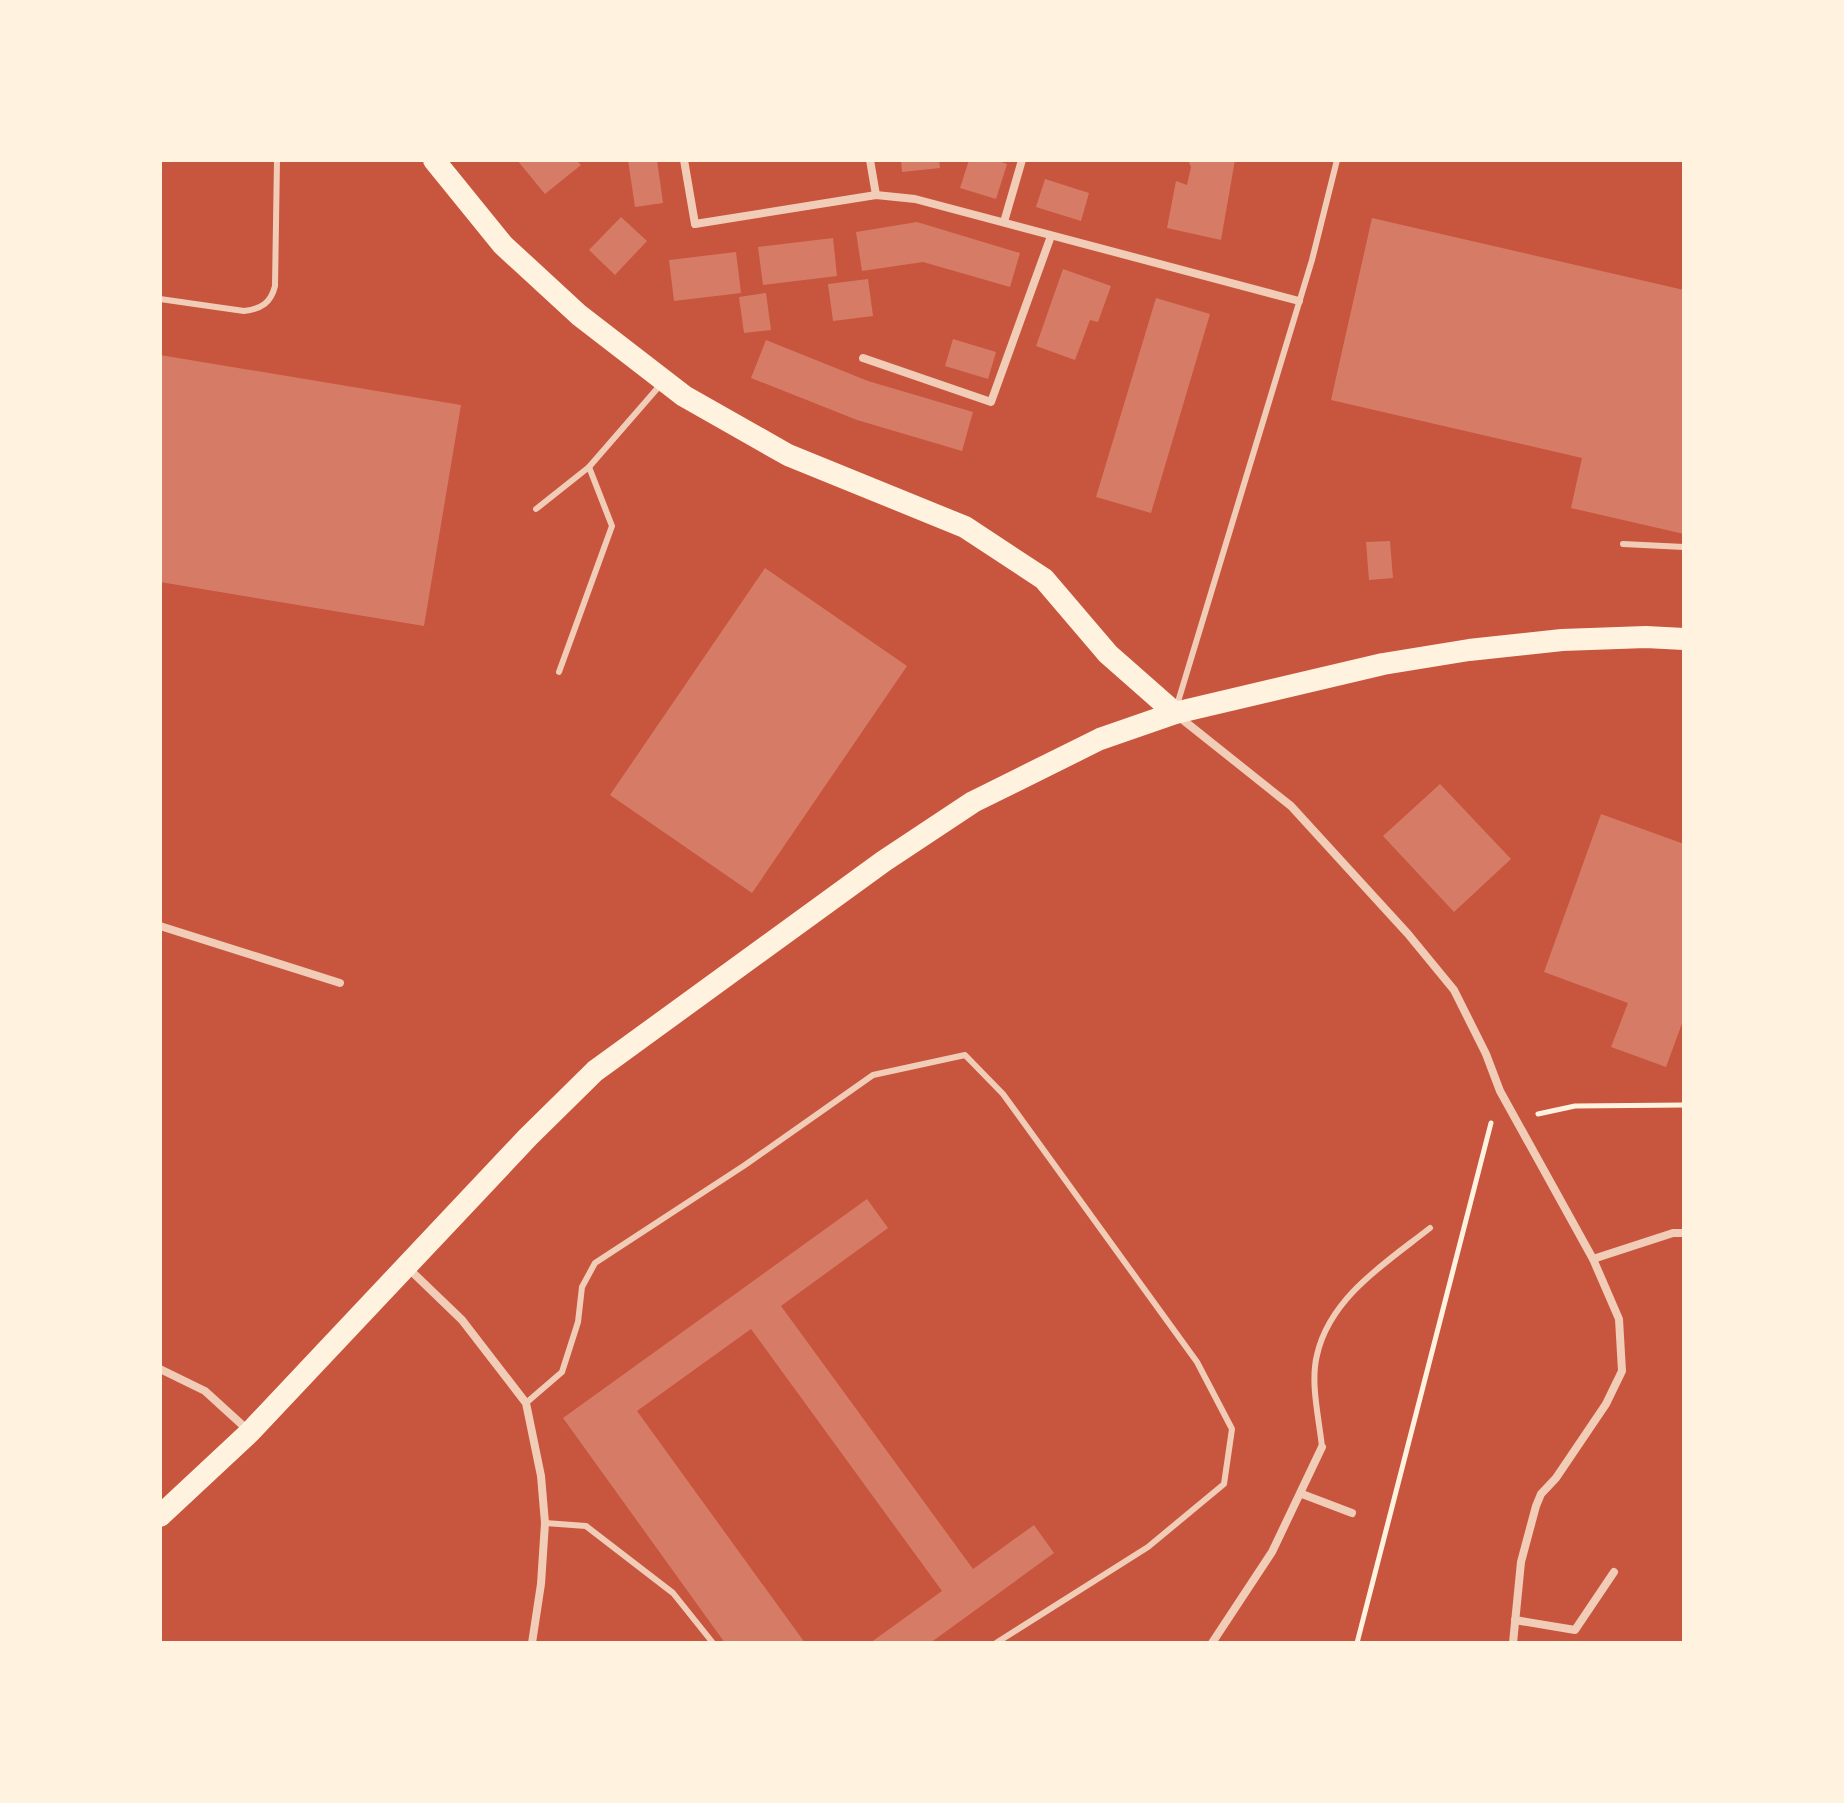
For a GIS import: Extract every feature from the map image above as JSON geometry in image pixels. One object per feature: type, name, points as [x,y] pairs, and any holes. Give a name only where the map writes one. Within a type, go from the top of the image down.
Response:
[{"type":"highway","points":[[434,160],[503,245],[579,315],[684,396],[788,455],[965,527],[1044,579],[1108,654],[1175,713]]},
{"type":"highway","points":[[160,1516],[250,1432],[595,1071],[884,861],[973,802],[1100,739],[1175,713],[1383,664],[1469,650],[1562,640],[1684,639]]},
{"type":"street","points":[[684,160],[695,224],[876,195],[915,199],[1299,301]]},
{"type":"street","points":[[870,160],[876,195]]},
{"type":"street","points":[[1004,222],[1022,160]]},
{"type":"street","points":[[863,358],[991,402],[1051,236]]},
{"type":"street","points":[[1175,713],[1291,806],[1408,934],[1454,990],[1486,1054],[1500,1091],[1593,1259],[1619,1319],[1622,1371],[1606,1404],[1556,1478],[1541,1494],[1536,1506],[1521,1562],[1513,1643]]},
{"type":"street","points":[[160,926],[340,983]]},
{"type":"street","points":[[1593,1259],[1673,1233],[1684,1233]]},
{"type":"street","points":[[406,1266],[462,1320],[526,1403],[541,1476],[545,1523],[541,1584],[532,1643]]},
{"type":"street","points":[[160,1369],[205,1391],[250,1432]]},
{"type":"street","points":[[1212,1643],[1272,1552],[1322,1447]]},
{"type":"street","points":[[1302,1494],[1352,1513]]},
{"type":"street","points":[[1515,1620],[1575,1630],[1614,1572]]},
{"type":"lane","points":[[160,299],[244,311],[266,304],[275,286],[277,160]]},
{"type":"lane","points":[[1175,713],[1299,301],[1337,160]]},
{"type":"lane","points":[[536,509],[589,467],[664,380]]},
{"type":"lane","points":[[559,672],[612,526],[589,467]]},
{"type":"lane","points":[[1623,544],[1684,547]]},
{"type":"lane","points":[[526,1403],[562,1372],[578,1322],[582,1287],[595,1263],[745,1165],[873,1075],[965,1055],[1003,1094],[1197,1362],[1232,1429],[1224,1484],[1148,1547],[996,1643]]},
{"type":"lane","points":[[1322,1447],[1315,1370],[1317,1353],[1331,1322],[1353,1290],[1430,1228]]},
{"type":"lane","points":[[545,1523],[586,1526],[673,1593],[713,1643]]},
{"type":"path","points":[[1357,1643],[1500,1091]]},
{"type":"path","points":[[1515,1119],[1575,1106],[1684,1105]]},
{"type":"building","points":[[517,160],[576,160],[581,165],[545,194]]},
{"type":"building","points":[[628,160],[657,160],[663,203],[635,207]]},
{"type":"building","points":[[901,160],[939,160],[940,168],[902,172]]},
{"type":"building","points":[[969,160],[995,160],[1007,164],[996,199],[960,188]]},
{"type":"building","points":[[1188,160],[1235,160],[1221,240],[1167,228],[1176,181],[1187,185],[1191,167]]},
{"type":"building","points":[[1045,179],[1089,193],[1081,221],[1036,207]]},
{"type":"building","points":[[621,217],[647,241],[615,275],[589,250]]},
{"type":"building","points":[[1372,218],[1684,290],[1684,534],[1571,508],[1582,458],[1331,400]]},
{"type":"building","points":[[917,222],[1020,253],[1010,287],[923,262],[862,271],[856,232]]},
{"type":"building","points":[[833,238],[837,276],[763,285],[758,247]]},
{"type":"building","points":[[736,252],[741,293],[674,301],[669,260]]},
{"type":"building","points":[[1063,269],[1111,286],[1098,322],[1090,320],[1075,360],[1036,346]]},
{"type":"building","points":[[868,279],[873,316],[833,321],[828,284]]},
{"type":"building","points":[[766,293],[771,330],[744,333],[739,297]]},
{"type":"building","points":[[1156,298],[1210,314],[1151,513],[1096,497]]},
{"type":"building","points":[[953,339],[996,352],[988,379],[945,366]]},
{"type":"building","points":[[766,340],[868,381],[973,412],[962,451],[857,420],[751,378]]},
{"type":"building","points":[[160,355],[461,405],[424,626],[160,582]]},
{"type":"building","points":[[1390,541],[1393,578],[1369,580],[1366,542]]},
{"type":"building","points":[[765,568],[907,666],[752,893],[610,795]]},
{"type":"building","points":[[1440,784],[1511,859],[1454,912],[1383,836]]},
{"type":"building","points":[[1601,814],[1684,844],[1684,1018],[1666,1067],[1611,1047],[1628,1003],[1544,972]]},
{"type":"building","points":[[867,1199],[888,1228],[781,1306],[973,1569],[1034,1525],[1054,1553],[930,1643],[870,1643],[942,1591],[751,1329],[637,1411],[805,1643],[725,1643],[563,1418]]}]
